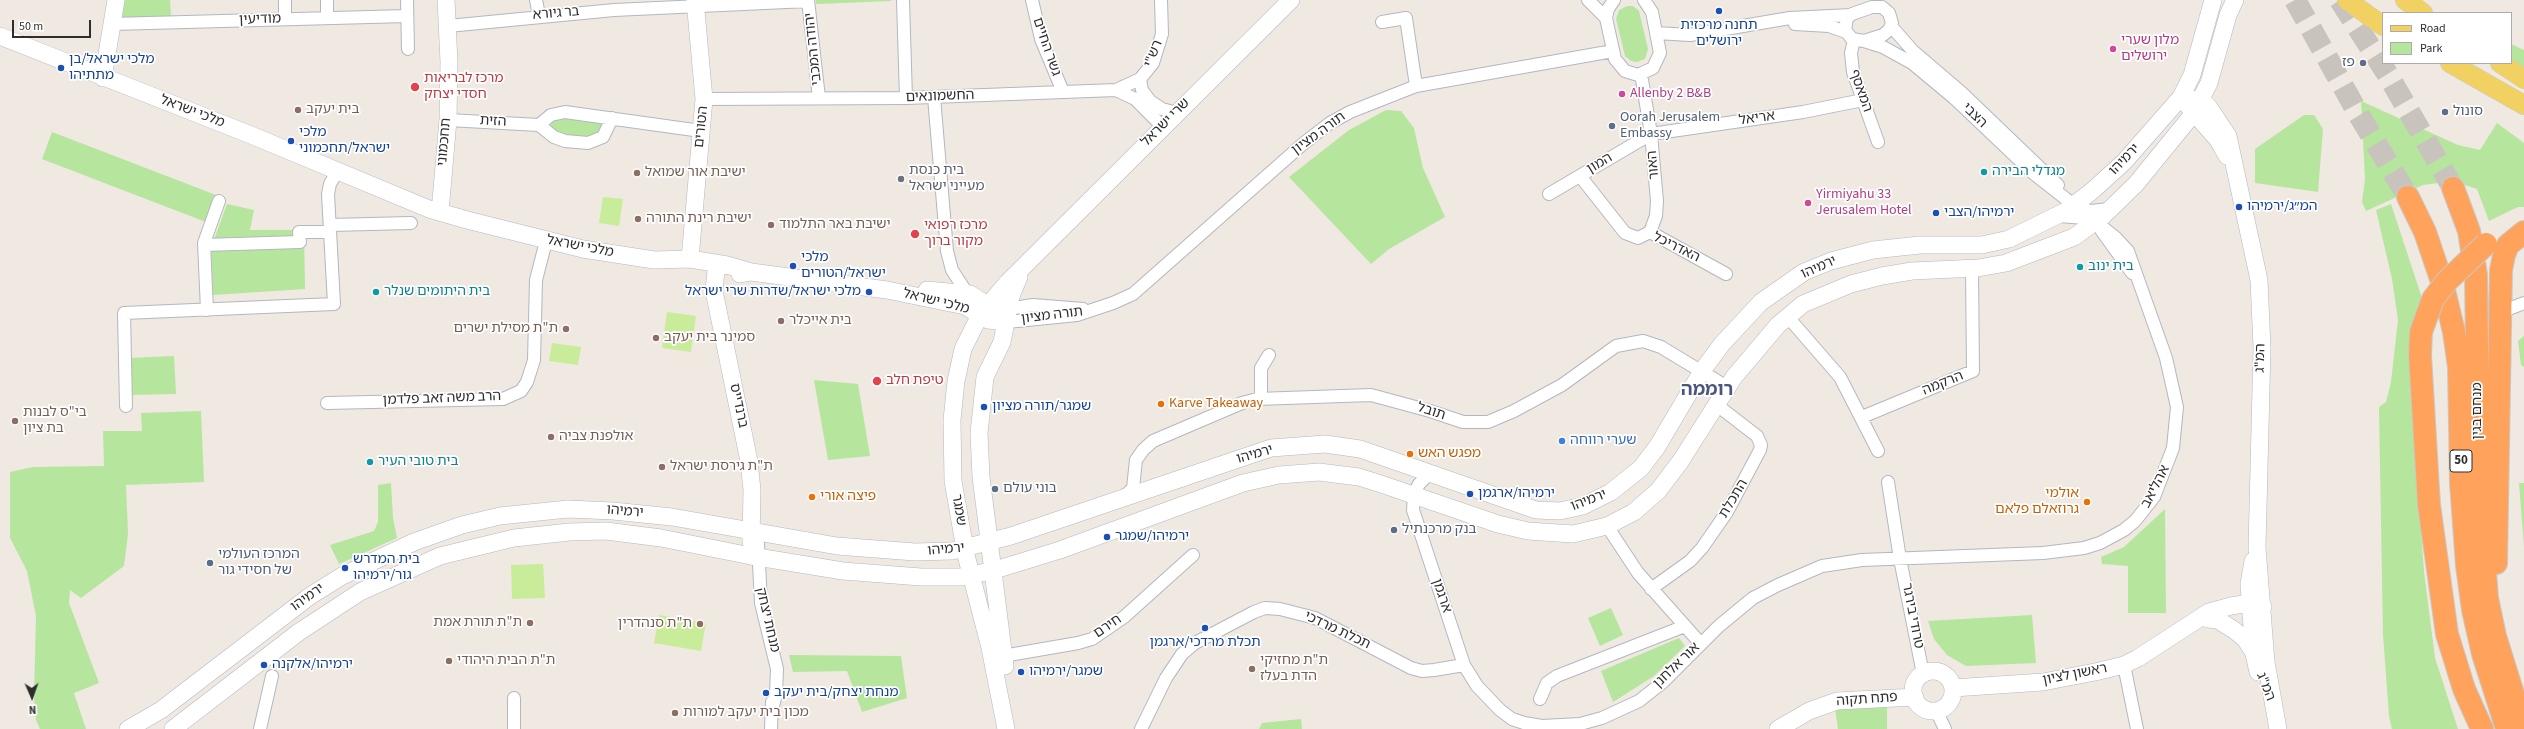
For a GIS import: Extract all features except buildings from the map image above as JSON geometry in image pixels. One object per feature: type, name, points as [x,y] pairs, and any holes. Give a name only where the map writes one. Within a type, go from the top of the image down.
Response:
[{"type":"highway","name":"מנחם בגין","points":[[2453,188],[2469,231],[2476,275],[2482,543],[2487,598],[2494,636],[2524,729]]},
{"type":"highway","name":"מנחם בגין","points":[[2408,196],[2425,232],[2442,282],[2454,332],[2458,367],[2461,482],[2467,566],[2473,610],[2483,654],[2507,729]]},
{"type":"highway","points":[[2482,729],[2464,688],[2447,634],[2429,504],[2420,355],[2421,332],[2434,299],[2447,281],[2486,244],[2524,219]]},
{"type":"highway","points":[[2494,636],[2504,254],[2508,245],[2524,232]]},
{"type":"main road","points":[[2347,0],[2382,25]]},
{"type":"main road","points":[[2405,0],[2422,12]]},
{"type":"main road","points":[[2452,64],[2524,105]]},
{"type":"main road","points":[[2502,64],[2524,79]]},
{"type":"street","points":[[103,78],[116,0]]},
{"type":"street","points":[[285,0],[285,19]]},
{"type":"street","points":[[327,0],[327,18]]},
{"type":"street","points":[[407,0],[408,49]]},
{"type":"street","name":"תחכמוני","points":[[439,208],[448,120],[448,26],[446,0]]},
{"type":"street","points":[[536,0],[539,16]]},
{"type":"street","name":"בר גיורא","points":[[448,26],[539,16],[613,5],[808,0]]},
{"type":"street","name":"יהודה המכבי","points":[[808,0],[819,98]]},
{"type":"street","points":[[903,0],[906,98]]},
{"type":"street","name":"גשר החיים","points":[[1032,0],[1042,39],[1063,92]]},
{"type":"street","name":"רש\"י","points":[[1116,90],[1140,79],[1147,72],[1158,52],[1162,34],[1161,0]]},
{"type":"street","name":"שרי ישראל","points":[[984,311],[1007,283],[1043,246],[1291,0]]},
{"type":"street","points":[[1588,0],[1606,18]]},
{"type":"street","points":[[1614,0],[1608,9],[1606,18],[1613,51],[1616,62],[1622,70],[1631,74],[1641,74],[1650,70],[1658,60],[1660,50],[1651,9],[1644,0]]},
{"type":"street","name":"ירמיהו","points":[[173,729],[334,607],[386,579],[447,554],[520,537],[569,532],[606,531],[661,538],[754,556],[887,575],[971,576],[1060,550],[1224,488],[1279,475],[1319,472],[1340,474],[1419,496],[1498,524],[1528,531],[1573,534],[1607,526],[1634,512],[1658,491],[1720,409],[1727,387],[1761,344],[1787,316],[1815,298],[1866,279],[1912,271],[1972,269],[2006,263],[2074,237],[2085,214],[2092,191],[2124,162],[2181,97],[2192,75],[2213,0]]},
{"type":"street","name":"ירמיהו","points":[[128,729],[167,706],[325,586],[395,550],[462,525],[513,514],[592,509],[672,517],[752,532],[863,549],[944,552],[991,543],[1271,448],[1305,445],[1342,445],[1360,449],[1536,510],[1560,511],[1583,506],[1611,492],[1650,457],[1702,371],[1722,344],[1754,309],[1786,284],[1819,265],[1852,254],[1903,246],[1995,243],[2020,235],[2059,216],[2085,214],[2112,208],[2136,184],[2174,141],[2197,107],[2215,64],[2228,15],[2235,0]]},
{"type":"street","name":"הטורים","points":[[690,259],[704,99],[696,3]]},
{"type":"street","points":[[1872,7],[1882,7],[1890,13],[1891,26],[1883,35],[1855,38],[1846,23],[1850,15],[1872,7]]},
{"type":"street","name":"הצבי","points":[[1656,33],[1674,36],[1713,32],[1798,17],[1850,15]]},
{"type":"street","name":"מודיעין","points":[[112,24],[407,16]]},
{"type":"street","points":[[1382,22],[1406,18],[1416,86]]},
{"type":"street","name":"הצבי","points":[[1766,23],[1829,26],[1855,38],[1883,47],[1912,63],[1954,98],[2033,173],[2085,214]]},
{"type":"street","name":"הצבי","points":[[1891,26],[1913,51],[2029,156],[2085,214]]},
{"type":"street","name":"מלכי ישראל","points":[[0,36],[384,189],[439,208],[546,241],[654,260],[675,268],[751,272],[887,290],[984,311]]},
{"type":"street","name":"המאסף","points":[[1855,38],[1851,62],[1878,142]]},
{"type":"street","name":"תורה מציון","points":[[1007,316],[1030,318],[1065,317],[1097,309],[1126,297],[1144,286],[1330,123],[1350,112],[1416,86],[1613,51]]},
{"type":"street","name":"האור","points":[[1641,74],[1651,134],[1657,201],[1656,216],[1650,232]]},
{"type":"street","points":[[1140,79],[1142,90],[1150,101],[1162,109],[1177,113]]},
{"type":"street","name":"החשמונאים","points":[[704,99],[906,98],[1116,90],[1135,99],[1163,127]]},
{"type":"street","points":[[934,97],[947,251],[952,270],[967,293],[987,292],[1007,283]]},
{"type":"street","points":[[2181,97],[2197,107]]},
{"type":"street","name":"אריאל","points":[[1651,134],[1803,112],[1863,100]]},
{"type":"street","name":"המ\"ג","points":[[2197,107],[2236,171]]},
{"type":"street","name":"המ\"ג","points":[[2197,107],[2214,113],[2228,136],[2259,280],[2262,348],[2254,654],[2260,678],[2273,708]]},
{"type":"street","points":[[612,118],[603,137],[588,143],[560,139],[539,124],[558,112],[612,118],[701,131]]},
{"type":"street","name":"הזית","points":[[448,120],[539,124]]},
{"type":"street","name":"המון","points":[[1549,194],[1651,134]]},
{"type":"street","points":[[2174,141],[2192,135],[2203,135],[2218,140]]},
{"type":"street","points":[[126,406],[124,313],[334,304],[328,194],[330,184],[338,170]]},
{"type":"street","name":"האדריכל","points":[[1580,176],[1625,234],[1638,238],[1650,232],[1726,274]]},
{"type":"street","points":[[207,310],[204,245],[219,201]]},
{"type":"street","name":"אהליאב","points":[[1900,558],[2043,553],[2084,548],[2112,538],[2124,530],[2146,509],[2162,481],[2173,448],[2178,407],[2166,358],[2128,251],[2116,238],[2085,214]]},
{"type":"street","points":[[204,245],[300,242],[299,232],[330,228],[411,223]]},
{"type":"street","name":"הרב משה זאב פלדמן","points":[[327,402],[503,399],[521,391],[527,382],[534,360],[536,280],[546,241]]},
{"type":"street","name":"שרי ישראל","points":[[1007,316],[1010,296],[1017,281],[1043,246]]},
{"type":"street","points":[[675,268],[684,266],[690,259]]},
{"type":"street","name":"מלכי ישראל","points":[[654,260],[690,259],[721,270]]},
{"type":"street","name":"הרקמה","points":[[1862,417],[1973,371],[1972,269]]},
{"type":"street","name":"ברנדייס","points":[[721,270],[716,303],[749,462],[752,490],[752,532],[754,556]]},
{"type":"street","name":"מלכי ישראל","points":[[887,290],[967,293],[975,296],[984,311],[995,322],[1007,316]]},
{"type":"street","points":[[2502,311],[2524,303]]},
{"type":"street","name":"שמגר","points":[[984,311],[963,350],[954,394],[952,455],[957,508],[965,549],[990,648],[1006,729]]},
{"type":"street","name":"שמגר","points":[[1007,316],[1000,348],[985,377],[980,406],[979,456],[991,543],[1003,656],[1016,729]]},
{"type":"street","points":[[1787,316],[1840,377],[1862,417],[1878,451]]},
{"type":"street","name":"תובל","points":[[1122,498],[1131,492],[1136,460],[1143,450],[1153,441],[1242,403],[1261,399],[1371,395],[1430,411],[1463,422],[1477,423],[1497,420],[1562,385],[1602,355],[1623,343],[1643,340],[1652,343],[1727,387]]},
{"type":"street","points":[[1261,399],[1261,368],[1269,355]]},
{"type":"street","name":"התכלת","points":[[1651,589],[1690,561],[1702,548],[1727,512],[1755,464],[1760,450],[1759,440],[1720,409]]},
{"type":"street","points":[[1419,496],[1419,484],[1429,474]]},
{"type":"street","points":[[1134,477],[1140,486],[1156,488]]},
{"type":"street","name":"טרודי בירגר","points":[[1888,482],[1900,558],[1923,674]]},
{"type":"street","name":"ארגמן","points":[[1419,496],[1413,510],[1464,665]]},
{"type":"street","points":[[944,552],[952,542],[955,533],[957,508]]},
{"type":"street","points":[[1607,526],[1651,589],[1701,644]]},
{"type":"street","name":"המ\"ג","points":[[2257,548],[2250,573],[2255,608],[2278,729]]},
{"type":"street","name":"חירם","points":[[1003,656],[1078,643],[1092,638],[1119,621],[1193,555]]},
{"type":"street","name":"מנחת יצחק","points":[[754,556],[751,589],[768,660],[772,710],[771,729]]},
{"type":"street","name":"אור אלחנן","points":[[1464,665],[1488,700],[1512,719],[1524,723],[1559,726],[1602,718],[1639,701],[1663,682],[1719,626],[1753,598],[1803,573],[1822,566],[1900,558]]},
{"type":"street","points":[[2250,573],[2238,590],[2214,614],[2218,620],[2245,639],[2254,654]]},
{"type":"street","name":"תכלת מרדכי","points":[[1141,729],[1166,678],[1182,654],[1195,643],[1254,612],[1266,608],[1280,609],[1315,618],[1411,668],[1422,671],[1464,665]]},
{"type":"street","name":"ראשון לציון","points":[[1953,688],[2070,678],[2124,665],[2154,649],[2201,616],[2255,608]]},
{"type":"street","points":[[1540,699],[1547,683],[1557,676],[1685,626]]},
{"type":"street","points":[[2124,665],[2137,729]]},
{"type":"street","points":[[1929,672],[1942,673],[1951,682],[1953,688],[1953,694],[1947,705],[1936,710],[1923,707],[1914,697],[1915,684],[1923,674],[1929,672]]},
{"type":"street","points":[[260,729],[272,676]]},
{"type":"street","name":"פתח תקוה","points":[[1778,729],[1809,711],[1837,701],[1914,697]]},
{"type":"street","points":[[514,698],[514,729]]},
{"type":"street","points":[[1936,710],[1945,729]]},
{"type":"green space","points":[[124,0],[170,0],[171,17],[122,20]]},
{"type":"green space","points":[[816,0],[891,0],[891,1],[816,4]]},
{"type":"green space","points":[[1627,6],[1633,6],[1639,11],[1648,49],[1645,59],[1637,62],[1631,61],[1625,56],[1616,19],[1619,10]]},
{"type":"green space","points":[[2512,44],[2524,50],[2524,71],[2512,64]]},
{"type":"green space","points":[[2361,101],[2458,145],[2480,150],[2497,123],[2524,143],[2524,207],[2518,207],[2489,221],[2477,189],[2453,181],[2423,185],[2366,211],[2362,202],[2365,179]]},
{"type":"green space","points":[[1386,110],[1401,111],[1414,128],[1423,168],[1445,217],[1389,249],[1371,264],[1289,177],[1349,130]]},
{"type":"green space","points":[[2304,115],[2314,115],[2323,129],[2318,192],[2255,183],[2255,149]]},
{"type":"green space","points":[[562,117],[596,121],[602,125],[602,132],[582,139],[563,134],[550,127],[553,121]]},
{"type":"green space","points":[[52,132],[216,195],[206,222],[42,159]]},
{"type":"green space","points":[[603,197],[623,199],[619,226],[599,223]]},
{"type":"green space","points":[[227,204],[254,210],[250,230],[304,230],[305,289],[213,295],[211,248]]},
{"type":"green space","points":[[2391,204],[2423,301],[2410,374],[2424,572],[2435,658],[2458,729],[2392,729],[2389,716],[2383,635],[2379,407],[2386,402],[2391,382],[2398,320],[2392,279],[2376,210]]},
{"type":"green space","points":[[667,312],[696,316],[691,352],[662,348]]},
{"type":"green space","points":[[2524,336],[2524,367],[2521,365],[2518,341]]},
{"type":"green space","points":[[552,343],[581,347],[578,365],[549,361]]},
{"type":"green space","points":[[174,356],[176,394],[130,395],[129,358]]},
{"type":"green space","points":[[814,380],[858,384],[870,456],[828,460]]},
{"type":"green space","points":[[201,411],[204,482],[126,485],[128,534],[124,566],[81,598],[70,590],[69,603],[99,683],[74,693],[86,729],[40,729],[36,720],[34,698],[36,616],[27,571],[10,538],[10,472],[33,467],[104,466],[103,431],[142,431],[141,413]]},
{"type":"green space","points":[[391,483],[393,518],[397,538],[339,564],[330,545],[374,531],[378,522],[378,485]]},
{"type":"green space","points":[[2519,483],[2524,483],[2524,547]]},
{"type":"green space","points":[[2165,509],[2166,613],[2128,613],[2128,566],[2102,564],[2101,557],[2124,547]]},
{"type":"green space","points":[[543,564],[545,598],[512,599],[511,565]]},
{"type":"green space","points":[[1611,608],[1623,635],[1600,646],[1588,618]]},
{"type":"green space","points":[[659,615],[706,623],[701,651],[654,643]]},
{"type":"green space","points":[[2032,615],[2036,663],[1966,666],[1947,655],[1934,639],[1928,621]]},
{"type":"green space","points":[[1679,638],[1685,646],[1654,676],[1613,702],[1601,671]]},
{"type":"green space","points":[[789,655],[901,656],[907,698],[862,712],[847,671],[793,672]]},
{"type":"green space","points":[[1887,703],[1887,729],[1838,729],[1835,708]]},
{"type":"green space","points":[[1301,719],[1302,729],[1259,729],[1262,723]]},
{"type":"tunnel","points":[[2295,0],[2359,115],[2408,197]]},
{"type":"tunnel","points":[[2340,0],[2388,75],[2453,188]]},
{"type":"place","name":"תחנה מרכזית ירושלים","points":[[1719,11]]},
{"type":"place","name":"מלון שערי ירושלים","points":[[2113,49]]},
{"type":"place","name":"פז","points":[[2363,63]]},
{"type":"place","name":"מלכי ישראל/בן מתתיהו","points":[[61,68]]},
{"type":"place","name":"מרכז לבריאות חסדי יצחק","points":[[415,87]]},
{"type":"place","name":"Allenby 2 B&B","points":[[1622,94]]},
{"type":"place","name":"בית יעקב","points":[[298,110]]},
{"type":"place","name":"סונול","points":[[2445,112]]},
{"type":"place","name":"Oorah Jerusalem Embassy","points":[[1612,126]]},
{"type":"place","name":"מלכי ישראל/תחכמוני","points":[[291,141]]},
{"type":"place","name":"מגדלי הבירה","points":[[1984,172]]},
{"type":"place","name":"ישיבת אור שמואל","points":[[637,173]]},
{"type":"place","name":"בית כנסת מעייני ישראל","points":[[901,179]]},
{"type":"place","name":"Yirmiyahu 33 Jerusalem Hotel","points":[[1808,203]]},
{"type":"place","name":"המ״ג/ירמיהו","points":[[2239,207]]},
{"type":"place","name":"ירמיהו/הצבי","points":[[1936,213]]},
{"type":"place","name":"ישיבת רינת התורה","points":[[638,219]]},
{"type":"place","name":"ישיבת באר התלמוד","points":[[771,225]]},
{"type":"place","name":"מרכז רפואי מקור ברוך","points":[[915,234]]},
{"type":"place","name":"מלכי ישראל/הטורים","points":[[793,266]]},
{"type":"place","name":"בית ינוב","points":[[2080,267]]},
{"type":"place","name":"בית היתומים שנלר","points":[[376,292]]},
{"type":"place","name":"מלכי ישראל/שדרות שרי ישראל","points":[[869,292]]},
{"type":"place","name":"בית אייכלר","points":[[781,321]]},
{"type":"place","name":"ת\"ת מסילת ישרים","points":[[566,329]]},
{"type":"place","name":"סמינר בית יעקב","points":[[656,338]]},
{"type":"place","name":"טיפת חלב","points":[[877,381]]},
{"type":"place","name":"Karve Takeaway","points":[[1161,404]]},
{"type":"place","name":"שמגר/תורה מציון","points":[[984,407]]},
{"type":"place","name":"בי\"ס לבנות בת ציון","points":[[15,421]]},
{"type":"place","name":"אולפנת צביה","points":[[551,437]]},
{"type":"place","name":"שערי רווחה","points":[[1562,441]]},
{"type":"place","name":"מפגש האש","points":[[1410,454]]},
{"type":"place","name":"בית טובי העיר","points":[[370,462]]},
{"type":"place","name":"ת\"ת גירסת ישראל","points":[[662,467]]},
{"type":"place","name":"בוני עולם","points":[[995,489]]},
{"type":"place","name":"ירמיהו/ארגמן","points":[[1470,494]]},
{"type":"place","name":"פיצה אורי","points":[[812,497]]},
{"type":"place","name":"אולמי גרוזאלם פלאם","points":[[2087,502]]},
{"type":"place","name":"בנק מרכנתיל","points":[[1394,530]]},
{"type":"place","name":"ירמיהו/שמגר","points":[[1107,537]]},
{"type":"place","name":"המרכז העולמי של חסידי גור","points":[[210,563]]},
{"type":"place","name":"בית המדרש גור/ירמיהו","points":[[345,568]]},
{"type":"place","name":"ת\"ת תורת אמת","points":[[530,623]]},
{"type":"place","name":"ת\"ת סנהדרין","points":[[700,624]]},
{"type":"place","name":"תכלת מרדכי/ארגמן","points":[[1205,628]]},
{"type":"place","name":"ת\"ת הבית היהודי","points":[[449,661]]},
{"type":"place","name":"ירמיהו/אלקנה","points":[[264,665]]},
{"type":"place","name":"ת\"ת מחזיקי הדת בעלז","points":[[1252,669]]},
{"type":"place","name":"שמגר/ירמיהו","points":[[1021,672]]},
{"type":"place","name":"מנחת יצחק/בית יעקב","points":[[766,693]]},
{"type":"place","name":"מכון בית יעקב למורות","points":[[675,713]]},
{"type":"district","name":"רוממה","points":[[1707,391]]}]
